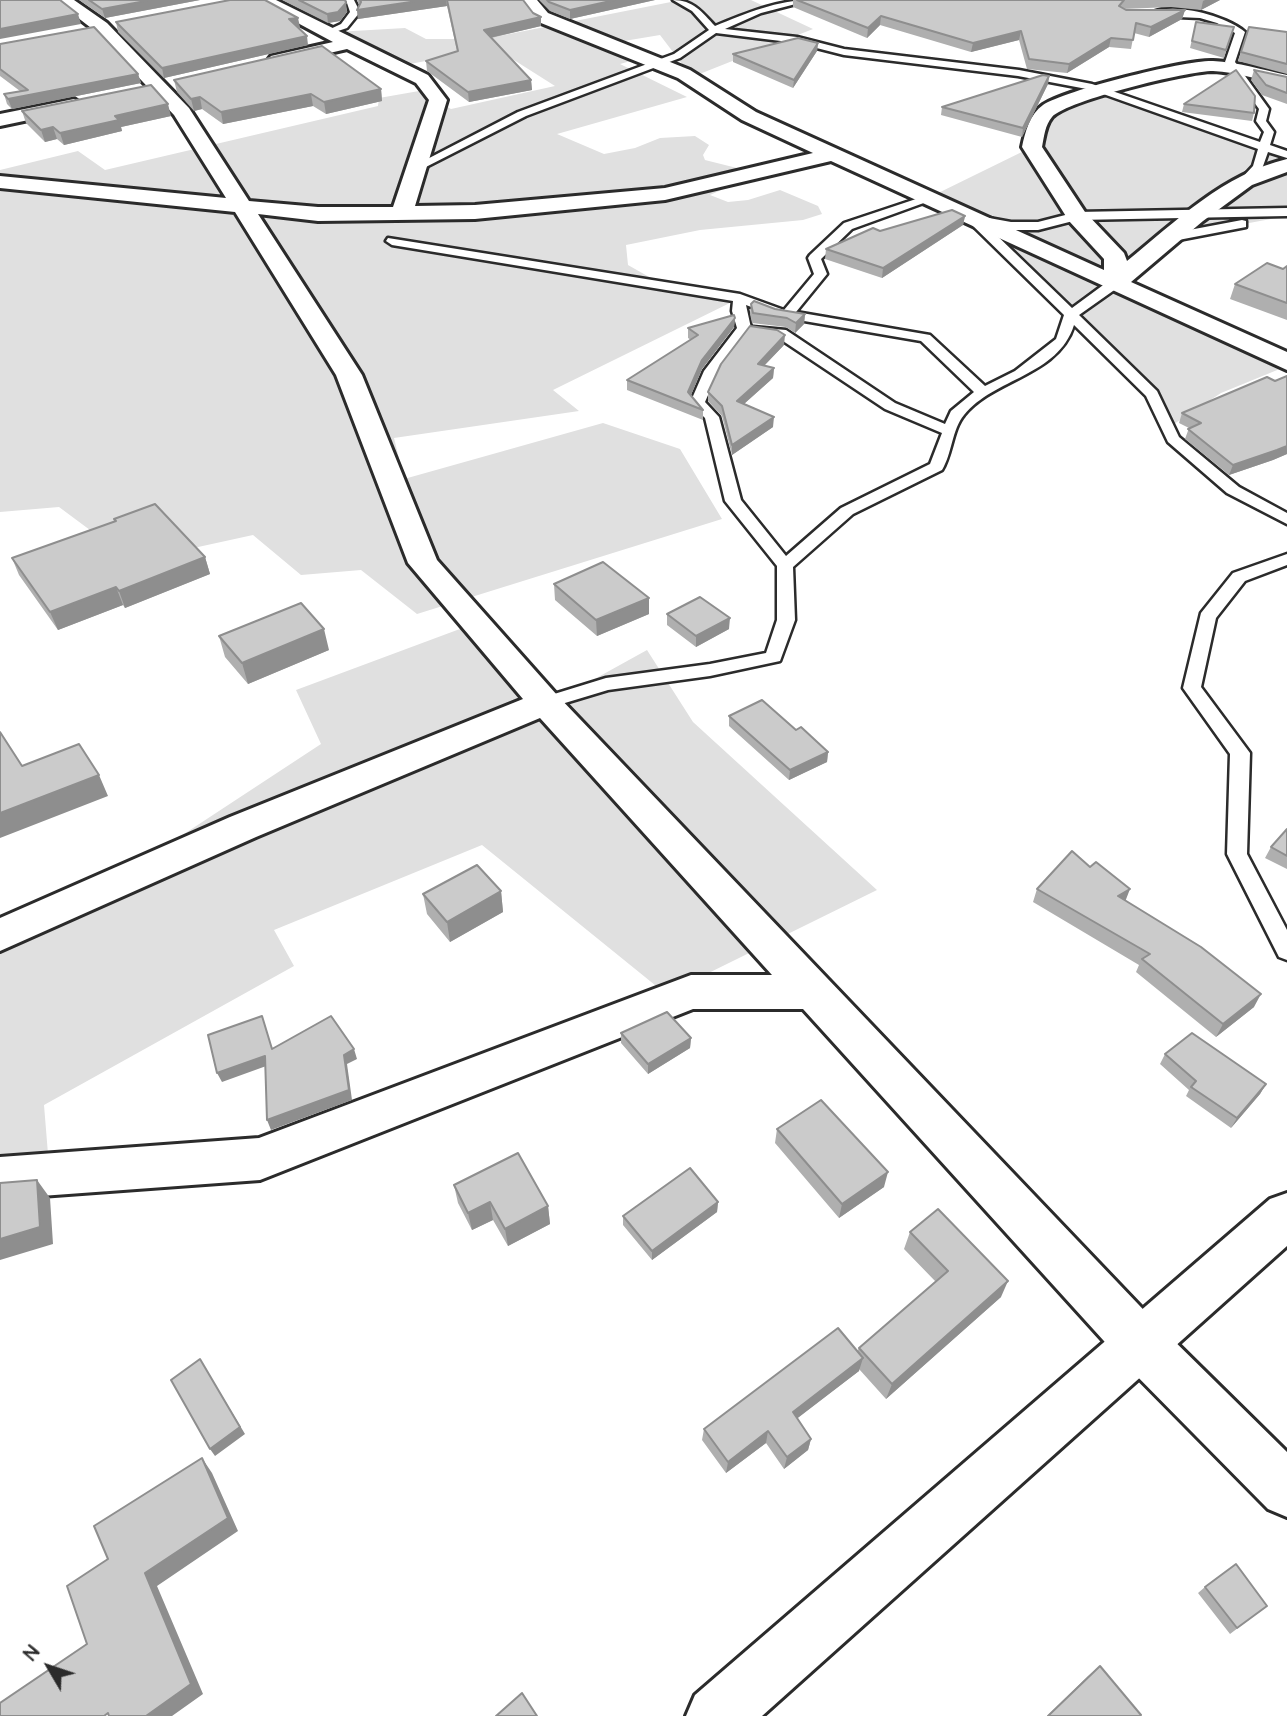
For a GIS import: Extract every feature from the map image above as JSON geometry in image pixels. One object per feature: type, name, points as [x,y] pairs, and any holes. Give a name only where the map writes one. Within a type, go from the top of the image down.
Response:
[{"type":"street","points":[[63,0],[101,27],[182,112],[243,207],[349,375],[424,563],[545,703],[1141,1344],[1287,1490]]},
{"type":"street","points":[[263,0],[422,79],[438,100],[402,213]]},
{"type":"street","points":[[528,0],[542,17],[684,74],[749,116],[1287,362]]},
{"type":"street","points":[[254,65],[349,43]]},
{"type":"street","points":[[1115,284],[1116,258],[1077,216],[1032,147],[1034,131],[1049,109],[1194,67],[1212,66],[1287,80]]},
{"type":"street","points":[[0,120],[93,101]]},
{"type":"street","points":[[0,182],[318,214],[474,212],[665,194],[834,155]]},
{"type":"street","points":[[1115,284],[1195,216],[1245,181],[1287,166]]},
{"type":"street","points":[[0,935],[243,827],[545,703]]},
{"type":"street","points":[[0,1178],[260,1158],[691,992],[814,992]]},
{"type":"street","points":[[716,1716],[1287,1215]]},
{"type":"lane","points":[[329,33],[344,26],[355,12],[350,0]]},
{"type":"lane","points":[[677,0],[695,9],[714,30],[797,40],[844,52],[1019,73],[1044,82],[1070,82],[1104,91],[1287,155]]},
{"type":"lane","points":[[416,168],[522,114],[677,55],[714,30],[758,11],[807,0]]},
{"type":"lane","points":[[1143,13],[1203,14],[1226,22],[1240,32],[1230,62],[1264,109],[1261,121],[1269,132],[1258,167],[1245,181]]},
{"type":"lane","points":[[786,314],[821,274],[814,258],[848,226],[928,198]]},
{"type":"lane","points":[[971,217],[1038,226],[1077,216],[1287,214]]},
{"type":"lane","points":[[1168,239],[1287,214]]},
{"type":"lane","points":[[971,217],[1152,394],[1173,439],[1233,490],[1287,519]]},
{"type":"lane","points":[[392,241],[740,298],[786,314],[925,338],[983,392]]},
{"type":"lane","points":[[785,566],[847,511],[937,467],[956,414],[983,392],[1020,374],[1062,341],[1070,316],[1115,284]]},
{"type":"lane","points":[[740,298],[738,311],[744,328]]},
{"type":"lane","points":[[545,703],[606,684],[710,670],[774,657],[786,620],[785,566],[733,500],[712,417],[697,403],[712,371],[744,328]]},
{"type":"lane","points":[[744,328],[781,333],[890,406],[949,431]]},
{"type":"lane","points":[[1287,559],[1239,577],[1207,617],[1192,688],[1240,753],[1237,854],[1287,951]]},
{"type":"shaded area","points":[[681,0],[751,0],[813,29],[692,77],[660,35],[618,42],[645,57],[620,64],[687,97],[557,134],[604,154],[635,148],[660,138],[695,136],[709,145],[703,155],[705,160],[741,169],[728,187],[710,195],[728,202],[748,200],[780,190],[818,206],[822,214],[803,220],[700,230],[626,245],[628,265],[665,286],[740,298],[553,390],[579,411],[394,438],[404,479],[603,423],[680,449],[722,519],[417,614],[361,570],[301,575],[253,535],[189,549],[94,533],[59,507],[0,512],[0,170],[78,151],[105,170],[378,106],[379,98],[419,91],[451,109],[555,86],[495,48],[399,66],[325,45],[336,32],[405,28],[426,39],[484,39]]},
{"type":"shaded area","points":[[1104,91],[1287,155],[1287,216],[1168,238],[1116,283],[1287,366],[1221,393],[1168,428],[1152,394],[971,217],[928,198],[1032,147],[1049,109]]},
{"type":"shaded area","points":[[484,620],[544,707],[647,650],[693,722],[877,890],[666,994],[482,845],[274,930],[294,966],[44,1105],[48,1154],[0,1158],[0,934],[85,899],[321,744],[296,690]]},
{"type":"building","points":[[0,0],[60,0],[78,14],[0,29]]},
{"type":"building","points":[[89,0],[151,0],[102,9]]},
{"type":"building","points":[[230,0],[265,0],[298,18],[289,19],[307,36],[162,68],[116,22]]},
{"type":"building","points":[[299,0],[345,0],[346,3],[338,12],[327,14]]},
{"type":"building","points":[[360,0],[424,0],[357,10]]},
{"type":"building","points":[[447,0],[523,0],[533,13],[541,17],[484,30],[531,80],[468,92],[426,61],[458,51]]},
{"type":"building","points":[[547,0],[615,0],[570,10]]},
{"type":"building","points":[[797,0],[1124,0],[1119,6],[1126,10],[1185,10],[1151,27],[1136,23],[1133,40],[1111,38],[1069,64],[1029,59],[1021,31],[973,43],[881,16],[868,28]]},
{"type":"building","points":[[1196,22],[1234,27],[1226,50],[1192,41]]},
{"type":"building","points":[[94,27],[138,74],[8,99],[4,94],[28,90],[0,69],[0,44]]},
{"type":"building","points":[[1249,27],[1287,32],[1287,64],[1241,52]]},
{"type":"building","points":[[798,38],[818,43],[794,80],[733,54]]},
{"type":"building","points":[[322,46],[381,89],[324,102],[311,94],[221,112],[200,97],[191,99],[174,80]]},
{"type":"building","points":[[1236,70],[1255,96],[1254,113],[1184,104]]},
{"type":"building","points":[[1254,70],[1287,77],[1287,93],[1266,85]]},
{"type":"building","points":[[1043,75],[1049,76],[1023,128],[942,107]]},
{"type":"building","points":[[151,85],[168,104],[115,116],[119,120],[60,133],[53,127],[41,130],[22,111]]},
{"type":"building","points":[[952,210],[965,216],[883,268],[826,249],[873,228],[880,231]]},
{"type":"building","points":[[1267,263],[1283,269],[1287,266],[1287,303],[1235,284]]},
{"type":"building","points":[[754,301],[775,309],[805,314],[796,323],[787,318],[753,313],[751,304]]},
{"type":"building","points":[[734,315],[735,318],[702,360],[688,392],[703,410],[627,380],[698,335],[688,328]]},
{"type":"building","points":[[750,326],[777,330],[785,335],[758,364],[774,368],[737,401],[774,417],[732,445],[722,406],[708,392],[721,364]]},
{"type":"building","points":[[1287,376],[1287,446],[1233,465],[1188,429],[1201,423],[1182,413],[1267,377],[1275,381]]},
{"type":"building","points":[[155,504],[205,557],[119,591],[116,587],[50,612],[12,558],[116,521],[114,519]]},
{"type":"building","points":[[603,562],[649,598],[596,620],[554,584]]},
{"type":"building","points":[[700,597],[730,618],[696,636],[667,614]]},
{"type":"building","points":[[301,603],[324,629],[242,663],[219,636]]},
{"type":"building","points":[[762,700],[796,730],[801,727],[828,752],[790,770],[729,716]]},
{"type":"building","points":[[0,732],[22,766],[79,744],[99,775],[0,813]]},
{"type":"building","points":[[1287,829],[1287,856],[1271,847]]},
{"type":"building","points":[[1072,851],[1090,867],[1096,862],[1130,889],[1118,896],[1201,947],[1261,994],[1223,1024],[1142,959],[1150,954],[1037,889]]},
{"type":"building","points":[[477,865],[501,891],[447,922],[423,894]]},
{"type":"building","points":[[667,1012],[691,1038],[648,1064],[621,1033]]},
{"type":"building","points":[[262,1016],[272,1049],[331,1016],[354,1049],[344,1055],[349,1090],[267,1120],[265,1056],[217,1073],[208,1035]]},
{"type":"building","points":[[1192,1033],[1266,1084],[1237,1118],[1191,1087],[1196,1081],[1165,1054]]},
{"type":"building","points":[[821,1100],[888,1172],[842,1204],[777,1129]]},
{"type":"building","points":[[518,1153],[548,1206],[505,1229],[490,1202],[468,1213],[454,1185]]},
{"type":"building","points":[[690,1168],[718,1202],[652,1251],[623,1216]]},
{"type":"building","points":[[37,1180],[40,1227],[0,1239],[0,1183]]},
{"type":"building","points":[[938,1209],[1008,1281],[892,1384],[859,1348],[948,1271],[910,1232]]},
{"type":"building","points":[[838,1328],[863,1358],[793,1412],[811,1439],[787,1457],[768,1431],[728,1462],[704,1429]]},
{"type":"building","points":[[200,1359],[240,1427],[210,1449],[171,1380]]},
{"type":"building","points":[[202,1458],[228,1518],[145,1573],[191,1684],[146,1716],[109,1716],[108,1713],[104,1716],[0,1716],[0,1703],[87,1644],[67,1586],[108,1559],[94,1526]]},
{"type":"building","points":[[1236,1564],[1267,1606],[1237,1628],[1205,1587]]},
{"type":"building","points":[[1100,1666],[1140,1716],[1048,1716]]},
{"type":"building","points":[[522,1693],[537,1716],[496,1716]]}]
